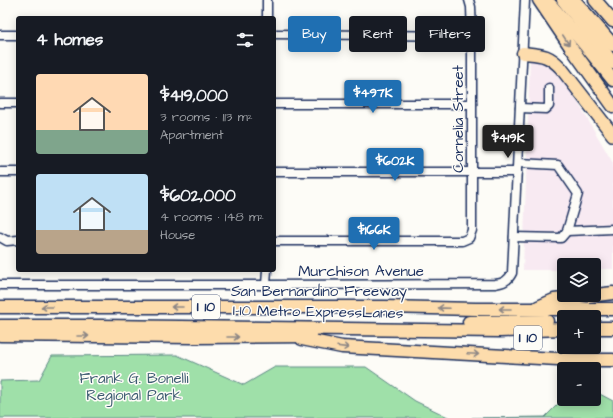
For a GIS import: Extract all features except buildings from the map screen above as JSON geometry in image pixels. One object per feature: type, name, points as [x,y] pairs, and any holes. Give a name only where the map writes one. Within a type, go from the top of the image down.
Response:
[{"type":"highway","points":[[563,0],[613,63]]},
{"type":"highway","points":[[574,0],[613,45]]},
{"type":"highway","points":[[595,0],[613,21]]},
{"type":"highway","points":[[544,3],[580,39],[613,80]]},
{"type":"highway","points":[[544,3],[570,46],[613,106]]},
{"type":"highway","points":[[523,53],[542,55],[553,60],[561,68],[613,135]]},
{"type":"highway","points":[[534,309],[554,300],[613,293]]},
{"type":"highway","name":"San Bernardino Freeway","points":[[0,307],[385,307],[476,309],[613,309]]},
{"type":"highway","name":"I-10 Metro ExpressLanes","points":[[0,318],[435,322],[557,321]]},
{"type":"highway","points":[[601,321],[613,320]]},
{"type":"highway","name":"I-10 Metro ExpressLanes","points":[[0,326],[500,330],[557,329]]},
{"type":"highway","points":[[601,328],[613,328]]},
{"type":"highway","name":"I 10","points":[[0,335],[162,337],[557,337]]},
{"type":"highway","points":[[292,336],[342,347],[576,360],[613,360]]},
{"type":"highway","points":[[601,336],[613,336]]},
{"type":"highway","points":[[576,360],[613,367]]},
{"type":"street","points":[[267,0],[267,16]]},
{"type":"street","name":"Cornelia Street","points":[[469,0],[471,16]]},
{"type":"street","points":[[518,163],[558,165],[578,194],[567,231],[561,238],[514,237],[525,0]]},
{"type":"street","points":[[276,34],[415,35]]},
{"type":"street","points":[[0,35],[16,35]]},
{"type":"street","name":"Cornelia Street","points":[[276,241],[462,241],[469,238],[472,230],[472,52]]},
{"type":"street","points":[[520,108],[546,109],[549,106],[549,88]]},
{"type":"street","points":[[0,103],[16,103]]},
{"type":"street","points":[[276,104],[472,104]]},
{"type":"street","points":[[0,172],[16,172]]},
{"type":"street","points":[[276,172],[517,172]]},
{"type":"street","points":[[567,231],[613,229]]},
{"type":"street","points":[[0,237],[7,241],[16,240]]},
{"type":"street","name":"Murchison Avenue","points":[[0,285],[266,286],[495,284],[505,282],[510,278],[512,273],[514,237]]},
{"type":"street","points":[[266,272],[266,286]]},
{"type":"shaded area","points":[[530,60],[551,63],[569,87],[613,163],[613,269],[601,269],[601,258],[557,258],[557,270],[523,270]]},
{"type":"green space","name":"Frank G. Bonelli Regional Park","points":[[177,355],[244,385],[275,367],[366,367],[415,401],[450,418],[0,418],[0,381],[39,380],[52,356]]},
{"type":"green space","points":[[601,395],[613,401],[613,418],[472,418],[545,417],[557,405],[601,406]]}]
